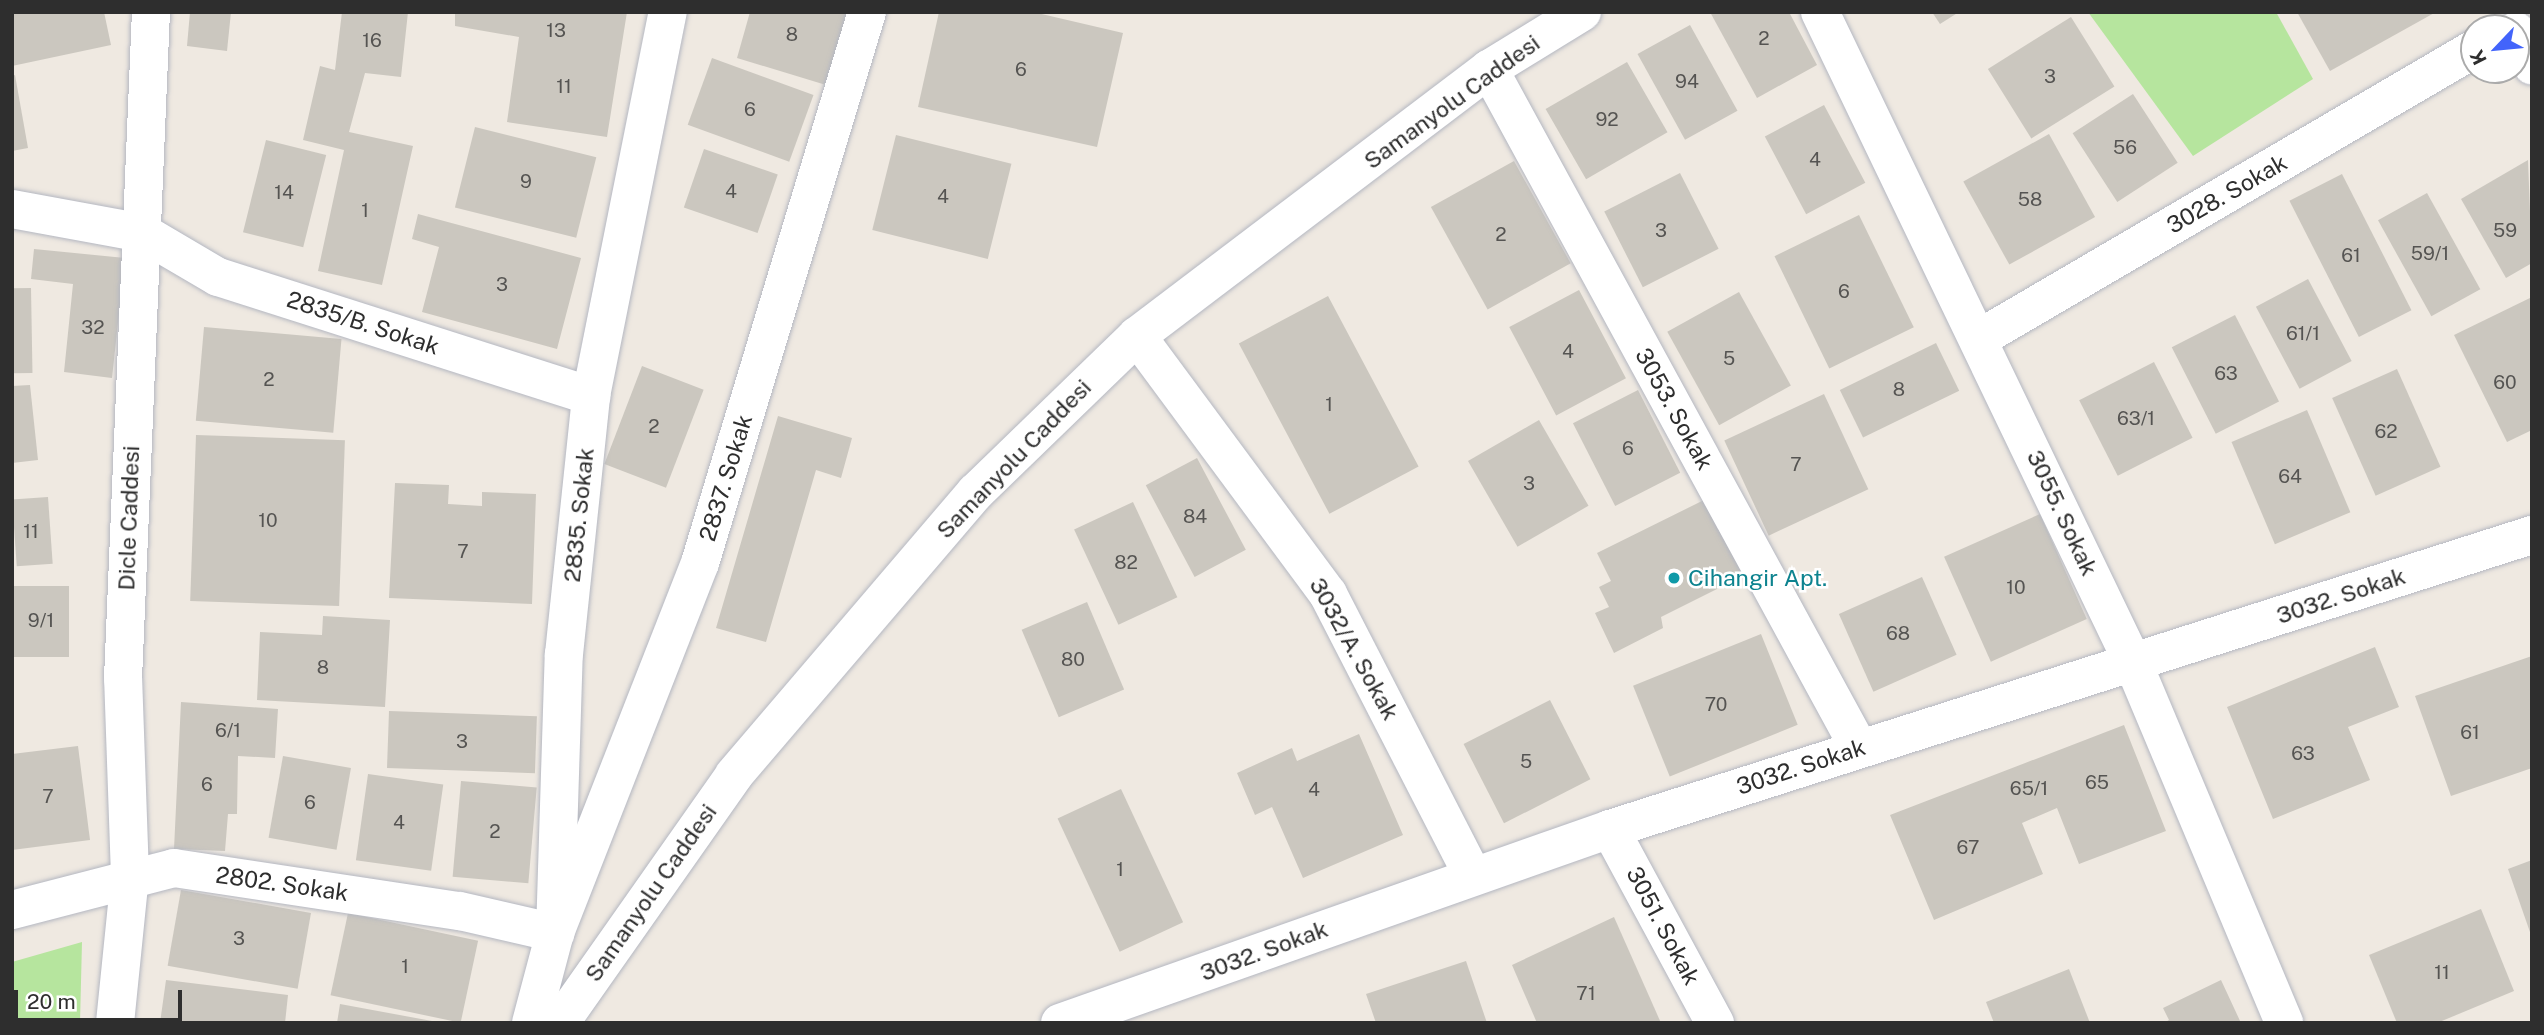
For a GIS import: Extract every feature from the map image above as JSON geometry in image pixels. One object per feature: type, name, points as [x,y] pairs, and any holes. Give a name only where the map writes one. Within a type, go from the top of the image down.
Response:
[{"type":"street","name":"Dicle Caddesi","points":[[115,1023],[130,876],[123,679],[151,12]]},
{"type":"street","name":"2835. Sokak","points":[[531,1023],[555,933],[564,654],[592,396],[668,12]]},
{"type":"street","name":"2837. Sokak","points":[[555,933],[700,564],[867,12]]},
{"type":"street","name":"Samanyolu Caddesi","points":[[559,1023],[734,775],[976,492],[1137,336],[1489,69],[1582,12]]},
{"type":"street","name":"3055. Sokak","points":[[1820,12],[1980,338],[2133,663],[2284,1023]]},
{"type":"street","name":"3028. Sokak","points":[[1980,338],[2460,57]]},
{"type":"street","name":"3053. Sokak","points":[[1489,69],[1859,748]]},
{"type":"street","points":[[12,209],[143,233]]},
{"type":"street","name":"2835/B. Sokak","points":[[143,233],[218,277],[592,396]]},
{"type":"street","name":"3032/A. Sokak","points":[[1137,336],[1328,594],[1473,876]]},
{"type":"street","name":"3032. Sokak","points":[[1071,1021],[1610,829],[2532,535]]},
{"type":"street","name":"3051. Sokak","points":[[1610,829],[1715,1023]]},
{"type":"street","name":"2802. Sokak","points":[[12,910],[130,876],[174,868],[460,911],[555,933]]},
{"type":"green space","points":[[2088,12],[2276,12],[2313,79],[2193,156]]},
{"type":"green space","points":[[82,942],[80,1023],[12,1023],[12,962]]},
{"type":"building","points":[[12,12],[104,12],[111,45],[12,66]]},
{"type":"building","points":[[190,12],[231,12],[227,51],[187,46]]},
{"type":"building","points":[[342,12],[408,12],[401,77],[365,73],[349,132],[413,146],[382,285],[318,271],[344,150],[303,140],[320,66],[335,70]]},
{"type":"building","points":[[455,12],[627,12],[607,137],[507,122],[519,37],[455,26]]},
{"type":"building","points":[[750,12],[848,12],[826,85],[737,58]]},
{"type":"building","points":[[939,12],[1033,12],[1123,33],[1097,147],[918,107]]},
{"type":"building","points":[[1710,12],[1789,12],[1817,65],[1757,98]]},
{"type":"building","points":[[1932,12],[1959,12],[1940,24]]},
{"type":"building","points":[[2297,12],[2436,12],[2330,71]]},
{"type":"building","points":[[2071,17],[2114,87],[2031,138],[1988,69]]},
{"type":"building","points":[[1690,25],[1738,111],[1685,140],[1638,54]]},
{"type":"building","points":[[712,58],[813,95],[789,162],[688,125]]},
{"type":"building","points":[[1627,62],[1668,132],[1586,179],[1546,109]]},
{"type":"building","points":[[15,75],[28,148],[12,151],[12,76]]},
{"type":"building","points":[[2133,94],[2178,163],[2117,202],[2073,133]]},
{"type":"building","points":[[1824,105],[1865,183],[1806,214],[1765,136]]},
{"type":"building","points":[[475,127],[596,157],[576,238],[455,208]]},
{"type":"building","points":[[2049,134],[2095,217],[2009,265],[1963,182]]},
{"type":"building","points":[[896,135],[1011,164],[988,259],[872,230]]},
{"type":"building","points":[[266,140],[326,155],[303,247],[243,232]]},
{"type":"building","points":[[704,149],[778,174],[758,233],[684,208]]},
{"type":"building","points":[[2528,160],[2532,263],[2506,278],[2461,199]]},
{"type":"building","points":[[1514,161],[1571,263],[1488,309],[1431,207]]},
{"type":"building","points":[[1680,173],[1719,249],[1643,287],[1604,212]]},
{"type":"building","points":[[2342,174],[2411,310],[2359,337],[2289,201]]},
{"type":"building","points":[[2427,193],[2480,289],[2431,316],[2378,220]]},
{"type":"building","points":[[418,214],[581,258],[557,349],[422,312],[439,247],[412,239]]},
{"type":"building","points":[[1859,215],[1914,327],[1829,369],[1775,256]]},
{"type":"building","points":[[34,249],[125,258],[112,378],[64,372],[73,284],[31,279]]},
{"type":"building","points":[[2308,279],[2352,361],[2300,389],[2256,307]]},
{"type":"building","points":[[12,288],[31,288],[32,373],[13,373]]},
{"type":"building","points":[[1579,290],[1626,378],[1556,415],[1509,327]]},
{"type":"building","points":[[1739,292],[1791,386],[1719,425],[1667,332]]},
{"type":"building","points":[[1328,296],[1419,466],[1329,514],[1239,343]]},
{"type":"building","points":[[2532,297],[2532,430],[2507,442],[2454,335]]},
{"type":"building","points":[[2235,315],[2279,401],[2216,434],[2172,347]]},
{"type":"building","points":[[204,327],[341,339],[333,433],[196,421]]},
{"type":"building","points":[[1936,343],[1959,391],[1863,438],[1840,390]]},
{"type":"building","points":[[2154,362],[2193,438],[2118,476],[2079,400]]},
{"type":"building","points":[[642,366],[704,390],[666,488],[604,464]]},
{"type":"building","points":[[2397,369],[2441,467],[2376,496],[2332,398]]},
{"type":"building","points":[[30,385],[38,460],[12,463],[12,386]]},
{"type":"building","points":[[1638,390],[1680,473],[1615,506],[1573,423]]},
{"type":"building","points":[[1824,394],[1868,489],[1769,536],[1724,440]]},
{"type":"building","points":[[2307,410],[2350,512],[2275,544],[2232,442]]},
{"type":"building","points":[[778,416],[852,438],[841,478],[816,470],[766,642],[716,628]]},
{"type":"building","points":[[1539,420],[1588,506],[1517,547],[1468,461]]},
{"type":"building","points":[[196,435],[345,440],[339,606],[190,601]]},
{"type":"building","points":[[1197,458],[1246,550],[1195,577],[1146,485]]},
{"type":"building","points":[[395,483],[449,485],[448,504],[482,506],[482,492],[536,494],[532,604],[389,598]]},
{"type":"building","points":[[48,497],[53,564],[17,566],[12,500]]},
{"type":"building","name":"Cihangir Apt.","points":[[1708,498],[1745,575],[1661,617],[1663,628],[1614,653],[1595,613],[1609,607],[1599,587],[1611,581],[1597,553]]},
{"type":"building","points":[[1133,502],[1177,597],[1118,625],[1074,529]]},
{"type":"building","points":[[2040,514],[2087,619],[1991,662],[1944,557]]},
{"type":"building","points":[[1922,577],[1957,655],[1873,692],[1839,614]]},
{"type":"building","points":[[12,586],[69,586],[69,657],[12,657]]},
{"type":"building","points":[[1087,602],[1124,689],[1059,717],[1022,630]]},
{"type":"building","points":[[323,616],[390,620],[385,707],[257,700],[260,632],[322,635]]},
{"type":"building","points":[[1761,634],[1798,725],[1670,777],[1633,686]]},
{"type":"building","points":[[2375,647],[2399,707],[2348,727],[2370,780],[2273,819],[2227,707]]},
{"type":"building","points":[[2532,656],[2532,768],[2451,796],[2415,696]]},
{"type":"building","points":[[1550,700],[1590,779],[1504,823],[1464,744]]},
{"type":"building","points":[[181,702],[278,709],[275,758],[238,756],[237,814],[228,814],[225,851],[174,849]]},
{"type":"building","points":[[389,711],[537,716],[535,773],[387,768]]},
{"type":"building","points":[[2124,725],[2166,831],[2079,864],[2057,808],[2022,823],[2043,874],[1934,920],[1890,815]]},
{"type":"building","points":[[1359,734],[1403,835],[1303,878],[1272,807],[1255,815],[1237,773],[1292,748],[1297,761]]},
{"type":"building","points":[[78,746],[90,840],[12,850],[12,754]]},
{"type":"building","points":[[283,756],[351,768],[337,850],[269,838]]},
{"type":"building","points":[[368,774],[443,785],[431,871],[356,860]]},
{"type":"building","points":[[461,781],[537,788],[528,883],[453,877]]},
{"type":"building","points":[[1121,789],[1183,922],[1120,952],[1058,819]]},
{"type":"building","points":[[2532,860],[2532,935],[2531,935],[2508,869]]},
{"type":"building","points":[[181,890],[311,913],[298,989],[168,966]]},
{"type":"building","points":[[2481,909],[2514,991],[2437,1023],[2397,1023],[2369,955]]},
{"type":"building","points":[[348,913],[478,941],[461,1023],[331,995]]},
{"type":"building","points":[[1614,917],[1661,1023],[1537,1023],[1512,965]]},
{"type":"building","points":[[1466,961],[1487,1023],[1376,1023],[1366,994]]},
{"type":"building","points":[[2069,969],[2090,1023],[1994,1023],[1986,1002]]},
{"type":"building","points":[[166,980],[288,995],[285,1023],[160,1023]]},
{"type":"building","points":[[2221,980],[2241,1023],[2164,1023],[2169,1020],[2163,1008]]},
{"type":"building","points":[[340,1004],[432,1021],[432,1023],[337,1023]]},
{"type":"place","name":"Cihangir Apt.","points":[[1674,578]]}]
